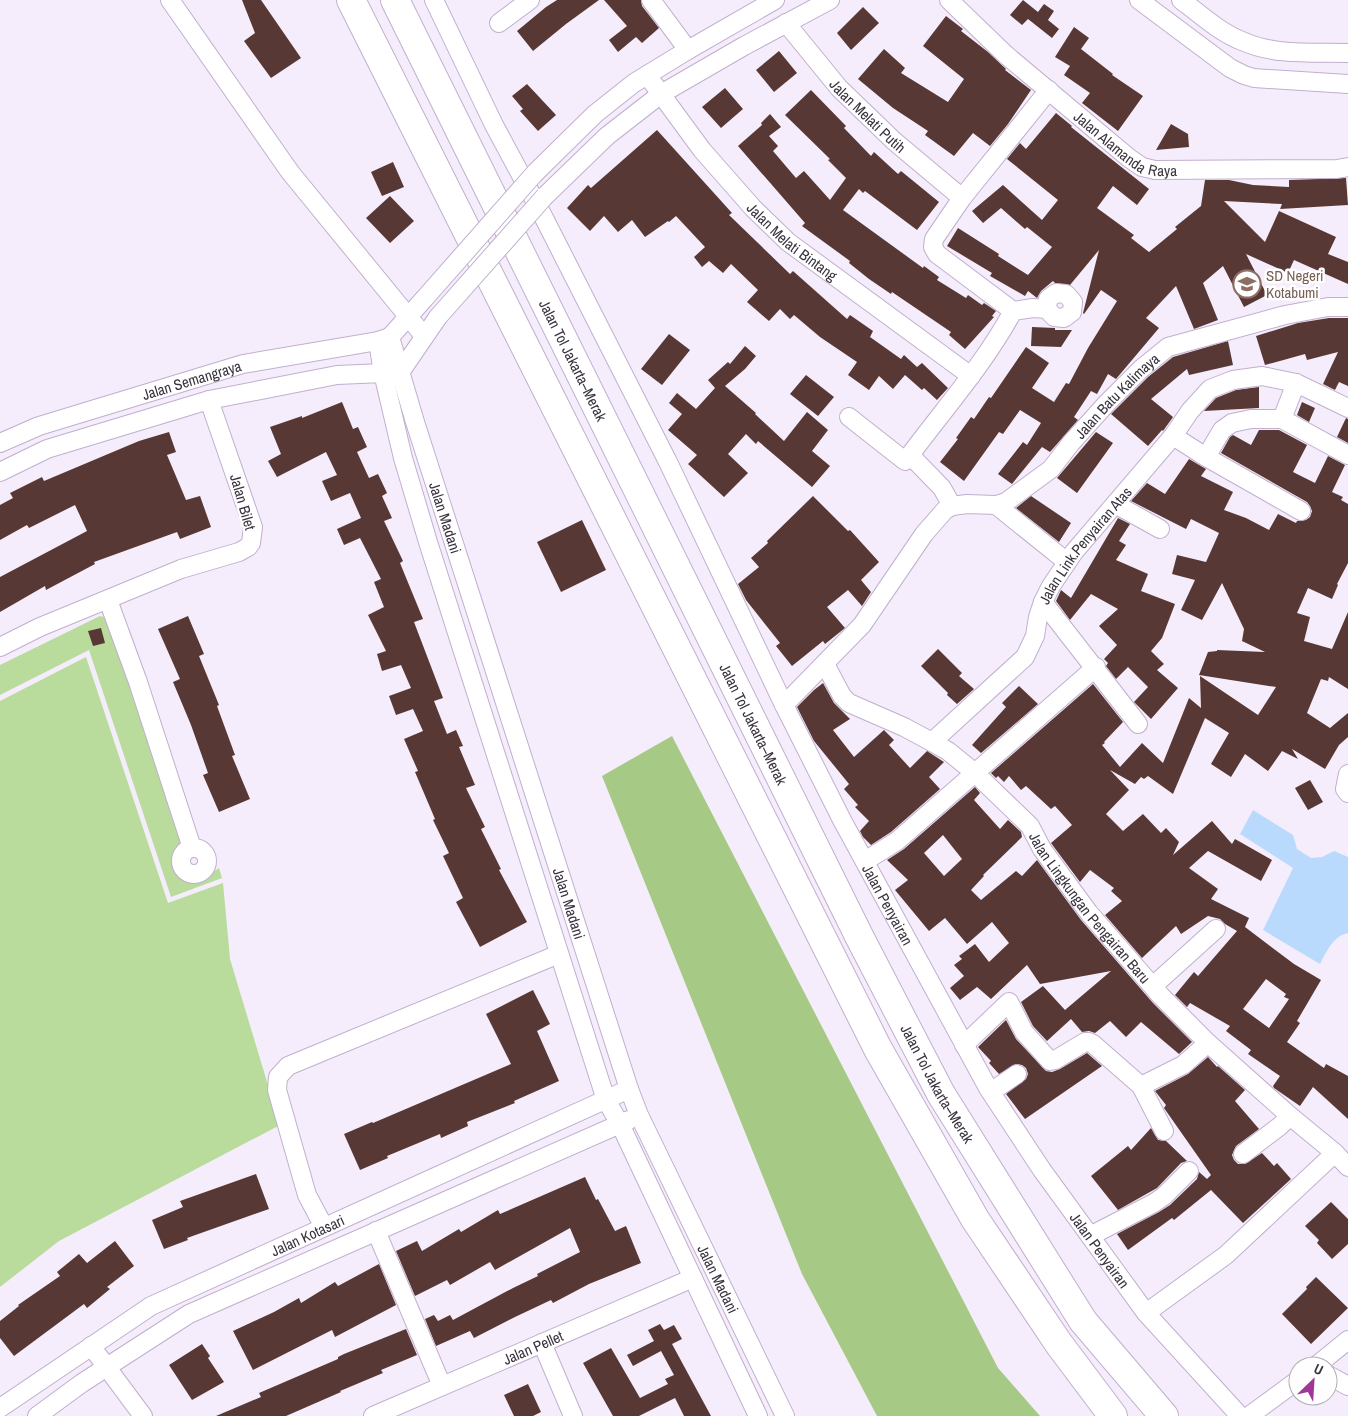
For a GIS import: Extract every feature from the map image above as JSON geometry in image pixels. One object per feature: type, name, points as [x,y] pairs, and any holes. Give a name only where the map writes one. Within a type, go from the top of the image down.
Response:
[{"type":"highway","points":[[351,0],[878,1049],[975,1219],[1059,1344],[1113,1416]]},
{"type":"highway","name":"Jalan Tol Jakarta–Merak","points":[[395,0],[860,938],[941,1094],[1083,1321],[1164,1416]]},
{"type":"street","points":[[170,0],[285,166],[424,336]]},
{"type":"street","name":"Jalan Penyairan","points":[[434,0],[494,125],[543,216],[668,462],[784,704],[865,861],[964,1045],[991,1092],[1042,1170],[1146,1313],[1240,1416]]},
{"type":"street","points":[[499,23],[530,0]]},
{"type":"street","points":[[651,0],[688,50]]},
{"type":"street","points":[[384,339],[424,299],[535,173],[596,114],[634,83],[775,0]]},
{"type":"street","points":[[401,371],[438,317],[544,196],[607,136],[661,94],[830,0]]},
{"type":"street","name":"Jalan Alamanda Raya","points":[[949,0],[1006,54],[1142,167],[1155,170],[1337,169],[1348,166]]},
{"type":"street","points":[[1139,0],[1230,68],[1244,76],[1348,84]]},
{"type":"street","points":[[1181,0],[1223,32],[1263,48],[1279,51],[1348,53]]},
{"type":"street","name":"Jalan Melati Putih","points":[[786,23],[839,88],[894,141],[962,198]]},
{"type":"street","name":"Jalan Melati Bintang","points":[[647,75],[702,150],[753,208],[788,242],[971,376]]},
{"type":"street","points":[[1047,310],[1033,308],[1013,311],[937,254],[933,247],[934,239],[962,198],[1048,90]]},
{"type":"street","name":"Jalan Batu Kalimaya","points":[[996,506],[1006,502],[1051,469],[1071,443],[1107,403],[1141,369],[1168,347],[1285,316],[1328,307],[1348,307]]},
{"type":"street","points":[[849,417],[905,461],[971,376],[1002,332],[1013,311]]},
{"type":"street","name":"Jalan Madani","points":[[384,339],[401,371],[629,1089],[785,1416]]},
{"type":"street","name":"Jalan Madani","points":[[384,339],[383,373],[403,458],[606,1100],[620,1124],[758,1416]]},
{"type":"street","name":"Jalan Semangraya","points":[[0,443],[39,426],[243,364],[384,339]]},
{"type":"street","name":"Jalan Semangraya","points":[[0,472],[47,449],[209,400],[337,375],[401,371]]},
{"type":"street","name":"Jalan Link.Penyairan Atas","points":[[932,742],[1026,657],[1035,636],[1043,602],[1067,562],[1210,389],[1233,380],[1262,376],[1296,383],[1348,408]]},
{"type":"street","points":[[1282,419],[1296,383]]},
{"type":"street","name":"Jalan Bilet","points":[[0,647],[40,627],[181,569],[239,552],[248,547],[251,543],[253,527],[209,400]]},
{"type":"street","points":[[1206,457],[1222,430],[1232,423],[1251,419],[1282,419],[1348,455]]},
{"type":"street","points":[[1173,436],[1301,511]]},
{"type":"street","points":[[910,455],[942,488],[952,506]]},
{"type":"street","points":[[784,704],[862,625],[924,534],[945,510],[952,506],[966,504],[996,506],[1067,562]]},
{"type":"street","points":[[1115,504],[1160,529]]},
{"type":"street","points":[[108,600],[138,682],[192,848]]},
{"type":"street","points":[[1043,602],[1096,667],[1138,724]]},
{"type":"street","name":"Jalan Lingkungan Pengairan Baru","points":[[825,664],[838,690],[850,703],[904,727],[932,742],[948,751],[975,773],[1030,826],[1042,849],[1089,912],[1152,986],[1208,1043],[1290,1116],[1343,1158]]},
{"type":"street","points":[[865,861],[896,841],[1096,667]]},
{"type":"street","points":[[1348,774],[1345,789],[1348,793]]},
{"type":"street","points":[[1152,986],[1216,929]]},
{"type":"street","points":[[324,1227],[307,1195],[277,1090],[278,1077],[288,1066],[559,954]]},
{"type":"street","points":[[964,1045],[1014,998],[1024,1032],[1050,1061],[1089,1042],[1093,1044],[1141,1086],[1164,1131]]},
{"type":"street","points":[[1141,1086],[1183,1065],[1208,1043]]},
{"type":"street","points":[[991,1092],[1017,1074]]},
{"type":"street","name":"Jalan Kotasari","points":[[0,1408],[151,1306],[629,1089]]},
{"type":"street","name":"Jalan Kotasari","points":[[37,1416],[106,1367],[189,1314],[640,1115]]},
{"type":"street","points":[[1243,1154],[1276,1130],[1290,1116]]},
{"type":"street","points":[[1146,1313],[1226,1255],[1343,1158]]},
{"type":"street","points":[[1090,1236],[1154,1203],[1164,1196],[1188,1171]]},
{"type":"street","points":[[376,1231],[442,1386]]},
{"type":"street","name":"Jalan Pellet","points":[[373,1416],[402,1410],[442,1386],[693,1278]]},
{"type":"street","points":[[1328,1356],[1348,1340]]},
{"type":"street","points":[[542,1343],[573,1416]]},
{"type":"street","points":[[91,1346],[143,1416]]},
{"type":"street","points":[[1249,1416],[1288,1387]]},
{"type":"green space","points":[[100,616],[110,619],[188,851],[184,856],[189,873],[205,878],[219,868],[222,878],[171,897],[89,650],[0,695],[0,665]]},
{"type":"green space","points":[[86,657],[168,903],[223,883],[230,959],[280,1125],[59,1241],[0,1287],[0,701]]},
{"type":"green space","points":[[672,736],[998,1368],[1040,1416],[877,1416],[802,1274],[602,776]]},
{"type":"water","points":[[1253,810],[1293,835],[1297,849],[1311,858],[1322,857],[1334,851],[1348,857],[1348,933],[1334,941],[1320,964],[1263,930],[1293,868],[1240,834]]},
{"type":"building","points":[[242,0],[261,0],[301,58],[271,78],[244,41],[255,33]]},
{"type":"building","points":[[557,0],[599,0],[533,51],[517,31]]},
{"type":"building","points":[[604,0],[641,0],[642,6],[659,28],[642,43],[636,37],[618,52],[609,40],[627,26]]},
{"type":"building","points":[[1023,0],[1038,12],[1044,4],[1054,11],[1048,20],[1059,29],[1052,38],[1028,19],[1022,25],[1010,15]]},
{"type":"building","points":[[863,7],[879,23],[851,50],[837,33]]},
{"type":"building","points":[[946,16],[963,29],[961,31],[988,52],[1005,70],[1031,90],[1008,124],[990,146],[973,133],[954,156],[925,135],[928,131],[893,108],[858,79],[884,49],[905,68],[901,73],[948,102],[964,79],[923,46]]},
{"type":"building","points":[[1074,27],[1089,38],[1081,49],[1112,75],[1143,96],[1118,131],[1082,103],[1090,93],[1064,75],[1070,66],[1055,57]]},
{"type":"building","points":[[779,51],[797,73],[774,92],[756,70]]},
{"type":"building","points":[[527,84],[556,115],[538,131],[520,111],[523,109],[512,96]]},
{"type":"building","points":[[725,88],[743,109],[721,128],[702,107]]},
{"type":"building","points":[[811,90],[846,126],[844,128],[871,156],[874,152],[898,174],[901,171],[939,202],[917,230],[865,191],[863,193],[859,189],[843,210],[923,268],[924,266],[939,277],[937,280],[966,298],[968,295],[982,305],[984,303],[996,311],[992,316],[994,317],[965,349],[949,335],[951,332],[892,292],[891,294],[869,279],[849,263],[850,261],[802,226],[805,223],[738,146],[762,125],[761,123],[770,114],[781,127],[769,136],[778,146],[773,151],[796,178],[804,171],[830,200],[846,178],[828,160],[830,159],[785,115]]},
{"type":"building","points":[[1056,113],[1149,189],[1137,205],[1113,186],[1097,208],[1134,235],[1131,238],[1149,252],[1201,206],[1205,180],[1229,180],[1253,185],[1289,187],[1289,180],[1346,178],[1348,205],[1280,209],[1282,204],[1224,201],[1265,242],[1279,211],[1336,237],[1328,254],[1348,262],[1348,284],[1294,260],[1288,273],[1246,254],[1267,295],[1244,307],[1223,266],[1203,283],[1218,320],[1194,329],[1176,286],[1146,318],[1159,328],[1116,379],[1108,374],[1097,394],[1091,391],[1074,417],[1078,420],[1050,452],[1042,447],[1012,484],[998,474],[1023,442],[1027,445],[1041,423],[1020,410],[1003,434],[999,432],[964,481],[940,462],[958,439],[956,438],[971,417],[974,419],[989,397],[991,398],[1026,347],[1049,363],[1032,388],[1054,402],[1066,383],[1069,384],[1088,348],[1117,301],[1101,290],[1083,313],[1099,250],[1070,285],[1053,281],[1041,291],[1037,298],[1028,291],[1025,296],[990,276],[992,273],[947,246],[958,228],[1028,275],[1052,247],[1027,227],[1025,229],[1001,208],[983,223],[972,211],[1003,185],[1042,220],[1058,200],[1007,159],[1020,143],[1026,149]]},
{"type":"building","points":[[1171,124],[1188,134],[1189,147],[1156,150]]},
{"type":"building","points":[[657,130],[732,213],[729,215],[790,274],[793,271],[847,319],[850,315],[873,331],[870,337],[901,359],[904,355],[917,367],[922,363],[948,388],[937,400],[905,375],[893,389],[879,376],[869,390],[848,375],[857,362],[820,337],[794,315],[790,319],[780,309],[769,321],[747,302],[758,290],[731,264],[723,273],[709,261],[702,267],[694,257],[705,247],[676,216],[645,237],[632,220],[618,232],[604,216],[590,231],[567,208],[588,185],[591,188]]},
{"type":"building","points":[[393,162],[404,187],[382,196],[371,172]]},
{"type":"building","points":[[390,196],[414,221],[390,243],[366,218]]},
{"type":"building","points":[[1329,318],[1348,318],[1348,386],[1339,382],[1335,390],[1323,384],[1338,352],[1307,360],[1305,354],[1265,365],[1256,336],[1298,323]]},
{"type":"building","points":[[1032,327],[1072,330],[1061,347],[1031,346]]},
{"type":"building","points":[[669,334],[690,350],[662,385],[641,369]]},
{"type":"building","points":[[1228,341],[1233,365],[1189,375],[1187,369],[1151,399],[1173,417],[1163,431],[1148,446],[1111,414],[1148,377],[1173,357]]},
{"type":"building","points":[[745,346],[756,356],[745,369],[725,386],[784,441],[807,412],[828,430],[812,451],[830,466],[812,487],[758,441],[756,444],[746,434],[728,454],[748,473],[724,497],[688,464],[697,455],[668,430],[682,414],[669,403],[677,393],[696,409],[715,388],[708,380],[728,362],[730,364]]},
{"type":"building","points":[[806,375],[834,397],[818,416],[790,394]]},
{"type":"building","points":[[1259,387],[1259,408],[1204,411],[1216,398],[1236,390]]},
{"type":"building","points":[[342,402],[353,429],[358,427],[367,447],[357,452],[369,478],[378,474],[387,493],[382,496],[392,518],[384,521],[403,561],[400,563],[423,619],[414,622],[443,698],[434,701],[447,734],[456,730],[463,746],[459,747],[475,785],[466,788],[485,827],[481,829],[501,869],[499,870],[527,922],[480,947],[456,902],[463,898],[443,856],[449,853],[433,820],[435,819],[415,772],[418,771],[404,739],[423,731],[413,709],[396,715],[389,696],[411,688],[401,665],[382,671],[377,654],[386,651],[368,615],[384,607],[374,582],[381,579],[360,538],[344,545],[337,529],[361,518],[350,493],[331,501],[322,481],[337,475],[326,452],[277,477],[268,461],[281,454],[270,427],[302,416],[302,418]]},
{"type":"building","points":[[1302,402],[1315,408],[1309,422],[1297,415]]},
{"type":"building","points":[[1346,418],[1348,419],[1348,443],[1337,437]]},
{"type":"building","points":[[1259,430],[1279,430],[1307,445],[1293,472],[1315,483],[1328,456],[1345,465],[1332,492],[1343,497],[1341,500],[1348,504],[1348,563],[1337,584],[1332,599],[1308,588],[1297,613],[1310,617],[1304,641],[1332,649],[1348,612],[1348,689],[1329,677],[1328,681],[1321,679],[1307,713],[1330,728],[1348,713],[1348,737],[1339,745],[1325,769],[1292,749],[1298,759],[1282,751],[1268,771],[1245,754],[1231,777],[1211,764],[1229,733],[1205,718],[1173,794],[1148,776],[1144,779],[1141,777],[1135,784],[1110,770],[1129,790],[1106,814],[1123,831],[1143,814],[1161,833],[1166,828],[1179,842],[1173,855],[1212,821],[1232,844],[1235,839],[1272,860],[1261,881],[1208,851],[1189,868],[1218,889],[1211,899],[1249,918],[1245,927],[1294,964],[1321,980],[1297,1021],[1300,1023],[1287,1042],[1324,1068],[1326,1064],[1348,1076],[1348,1119],[1313,1087],[1300,1106],[1274,1088],[1273,1086],[1280,1076],[1248,1054],[1251,1050],[1226,1031],[1230,1026],[1190,1003],[1187,1007],[1175,995],[1194,972],[1198,976],[1237,931],[1220,919],[1208,916],[1181,934],[1176,926],[1142,958],[1105,915],[1122,901],[1111,891],[1114,888],[1090,870],[1080,882],[1051,843],[1072,825],[1055,806],[1051,809],[1026,786],[1021,790],[1009,776],[1004,782],[998,776],[996,778],[991,773],[1093,684],[1123,722],[1102,745],[1120,767],[1142,743],[1163,763],[1189,698],[1201,708],[1200,676],[1258,715],[1276,687],[1199,675],[1208,652],[1217,650],[1265,652],[1242,641],[1244,629],[1222,583],[1202,620],[1181,610],[1195,580],[1172,574],[1177,555],[1206,562],[1219,533],[1191,519],[1186,529],[1131,501],[1147,483],[1165,494],[1189,459],[1206,469],[1201,476],[1233,492],[1224,510],[1246,518],[1269,530],[1278,514],[1296,523],[1310,517],[1312,511],[1307,502],[1221,453],[1233,435],[1251,445]],"holes":[[[1266,979],[1286,994],[1284,997],[1289,999],[1269,1028],[1243,1009]]]},
{"type":"building","points":[[169,432],[176,452],[167,455],[186,500],[200,496],[211,527],[180,539],[177,532],[94,562],[95,564],[46,590],[45,586],[0,612],[0,577],[87,531],[75,505],[29,528],[27,525],[0,540],[0,505],[13,498],[10,493],[42,477],[44,481],[139,441]]},
{"type":"building","points":[[1096,432],[1113,443],[1077,493],[1057,478]]},
{"type":"building","points":[[813,496],[848,531],[850,530],[879,562],[861,580],[871,592],[862,606],[848,590],[827,607],[845,628],[825,644],[823,641],[792,666],[776,646],[780,643],[746,600],[738,584],[759,567],[751,558]]},
{"type":"building","points":[[1031,496],[1071,523],[1059,542],[1016,508]]},
{"type":"building","points":[[1118,518],[1130,524],[1119,541],[1126,545],[1116,560],[1148,574],[1141,591],[1175,604],[1162,638],[1151,651],[1164,664],[1157,670],[1178,688],[1151,719],[1134,702],[1148,687],[1128,667],[1116,679],[1106,666],[1108,663],[1104,659],[1117,645],[1099,626],[1118,609],[1091,594],[1070,620],[1056,601],[1061,590],[1071,598]]},
{"type":"building","points":[[582,520],[606,570],[561,592],[537,542]]},
{"type":"building","points":[[188,616],[204,654],[199,656],[219,705],[217,706],[235,755],[232,756],[250,799],[219,812],[203,775],[208,773],[173,682],[180,679],[158,629]]},
{"type":"building","points":[[101,628],[105,643],[93,646],[88,631]]},
{"type":"building","points":[[938,649],[962,673],[959,676],[974,689],[957,704],[921,666]]},
{"type":"building","points":[[823,683],[834,703],[850,719],[833,730],[854,757],[884,730],[894,740],[889,745],[910,768],[927,751],[944,762],[929,777],[940,789],[891,832],[871,845],[860,831],[869,821],[855,807],[858,805],[844,789],[849,784],[814,741],[797,707]]},
{"type":"building","points":[[1019,686],[1038,704],[981,753],[972,745],[1006,707],[1002,703]]},
{"type":"building","points":[[1310,780],[1323,802],[1308,810],[1295,788]]},
{"type":"building","points":[[975,787],[980,793],[974,800],[1000,829],[1008,820],[1021,832],[1022,837],[983,875],[971,890],[981,900],[1016,871],[1022,876],[1037,860],[1081,920],[1153,1003],[1192,1042],[1179,1054],[1141,1022],[1126,1037],[1110,1021],[1095,1033],[1089,1031],[1082,1032],[1071,1019],[1047,1041],[1033,1026],[1021,1002],[1043,986],[1065,1010],[1111,971],[1040,984],[1027,965],[991,999],[977,987],[960,1000],[950,988],[964,976],[954,965],[962,959],[959,956],[975,944],[989,962],[1009,943],[992,922],[967,944],[945,918],[929,931],[895,890],[908,880],[887,860],[904,849]],"holes":[[[943,835],[962,859],[944,876],[924,853]]]},
{"type":"building","points":[[533,990],[550,1024],[537,1031],[559,1081],[514,1101],[515,1103],[467,1122],[468,1126],[441,1138],[440,1134],[387,1156],[388,1158],[360,1170],[344,1134],[511,1064],[486,1014]]},
{"type":"building","points":[[1006,1020],[1016,1039],[1046,1071],[1052,1072],[1060,1069],[1087,1053],[1102,1066],[1025,1119],[1006,1094],[1026,1079],[1028,1074],[1026,1068],[1016,1064],[999,1074],[989,1063],[991,1061],[978,1047]]},
{"type":"building","points":[[1208,1057],[1245,1090],[1235,1101],[1259,1129],[1236,1146],[1232,1155],[1234,1160],[1238,1164],[1245,1164],[1262,1153],[1274,1166],[1277,1163],[1291,1179],[1243,1223],[1211,1190],[1174,1220],[1172,1218],[1128,1250],[1117,1234],[1170,1205],[1197,1179],[1199,1172],[1207,1179],[1211,1175],[1164,1108],[1166,1105],[1155,1091],[1188,1074]]},
{"type":"building","points":[[1151,1128],[1158,1140],[1166,1141],[1187,1161],[1181,1163],[1157,1188],[1118,1210],[1091,1176],[1128,1146],[1131,1150]]},
{"type":"building","points":[[256,1174],[269,1209],[187,1238],[188,1240],[164,1249],[152,1220],[183,1207],[180,1201]]},
{"type":"building","points":[[585,1177],[596,1200],[598,1199],[615,1231],[626,1226],[641,1263],[589,1284],[553,1303],[551,1300],[474,1338],[470,1331],[436,1346],[425,1319],[434,1315],[438,1321],[450,1315],[453,1320],[580,1252],[570,1228],[495,1270],[490,1262],[450,1285],[447,1280],[415,1296],[396,1251],[417,1241],[422,1251],[459,1229],[461,1232],[498,1210],[500,1214]]},
{"type":"building","points":[[1331,1202],[1348,1219],[1348,1244],[1332,1259],[1317,1243],[1319,1240],[1305,1226]]},
{"type":"building","points":[[115,1241],[134,1266],[107,1287],[110,1289],[87,1308],[84,1304],[14,1356],[0,1338],[0,1321],[18,1305],[60,1276],[57,1272],[79,1254],[87,1263]]},
{"type":"building","points":[[379,1264],[396,1305],[335,1337],[332,1330],[253,1370],[233,1331],[299,1298],[301,1303],[335,1282],[338,1286]]},
{"type":"building","points":[[1316,1277],[1348,1308],[1311,1344],[1282,1314]]},
{"type":"building","points":[[660,1324],[664,1330],[674,1325],[682,1339],[672,1344],[711,1416],[684,1416],[675,1398],[639,1416],[613,1416],[583,1363],[611,1348],[640,1398],[668,1384],[665,1379],[674,1375],[661,1351],[633,1366],[627,1355],[654,1341],[648,1330]]},
{"type":"building","points":[[406,1329],[417,1355],[381,1370],[383,1373],[286,1416],[216,1416],[261,1397],[259,1393],[338,1359],[338,1357],[344,1354]]},
{"type":"building","points":[[202,1344],[210,1356],[208,1358],[224,1382],[192,1400],[169,1365]]},
{"type":"building","points":[[528,1384],[541,1412],[533,1416],[514,1416],[504,1395]]},
{"type":"place","name":"SD Negeri Kotabumi","points":[[1247,284]]}]
